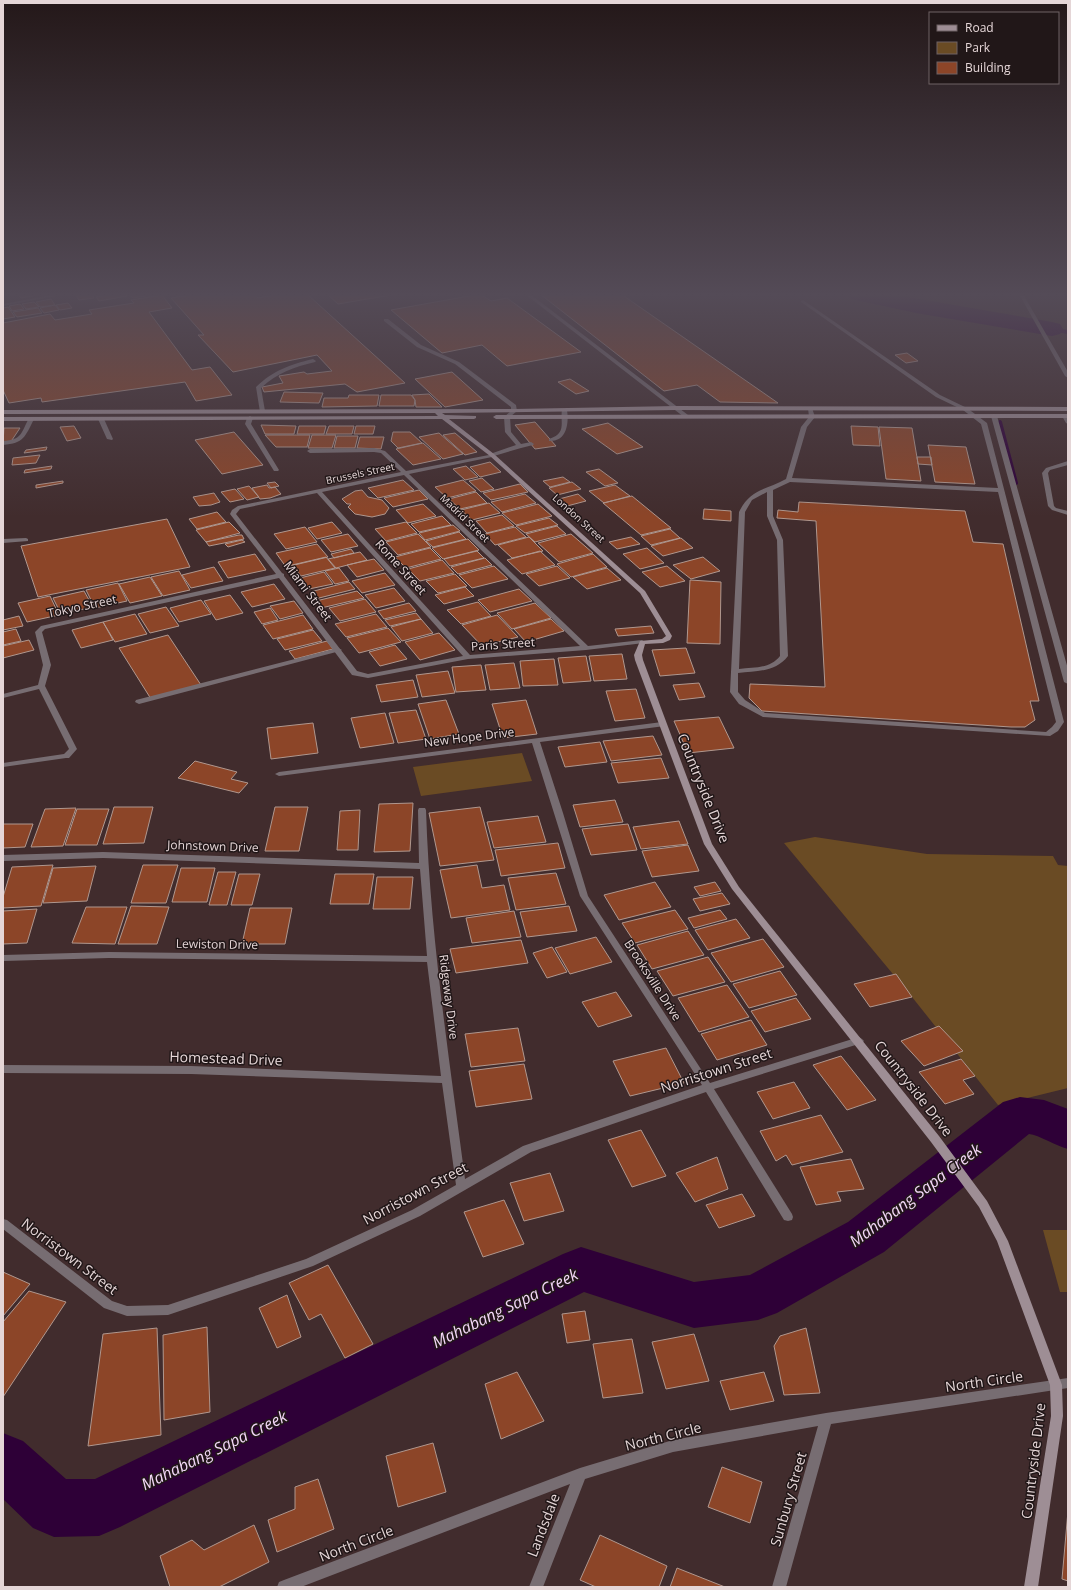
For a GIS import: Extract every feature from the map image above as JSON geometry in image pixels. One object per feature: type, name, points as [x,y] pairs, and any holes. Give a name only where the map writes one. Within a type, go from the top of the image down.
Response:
[{"type":"main road","points":[[3,419],[101,419],[251,415],[262,411],[514,411],[676,408],[1068,409]]},
{"type":"main road","name":"London Street","points":[[436,411],[492,455],[643,592],[669,636],[668,639],[662,642],[642,642]]},
{"type":"main road","points":[[3,412],[444,417],[1066,416]]},
{"type":"main road","points":[[101,419],[104,412]]},
{"type":"main road","name":"Countryside Drive","points":[[642,642],[638,655],[662,724],[708,844],[736,889],[859,1041],[983,1204],[1002,1241],[1062,1384],[1030,1587]]},
{"type":"street","points":[[262,411],[258,388],[275,372],[283,368]]},
{"type":"street","points":[[464,368],[514,406],[514,411],[507,417],[508,432],[520,446]]},
{"type":"street","points":[[624,368],[686,416]]},
{"type":"street","points":[[898,368],[938,396],[965,409],[984,423],[1060,722],[1047,734],[763,714],[747,706],[734,692],[742,512],[746,501],[754,495],[770,490],[790,480],[1000,490]]},
{"type":"street","points":[[790,480],[804,427],[812,416],[810,409]]},
{"type":"street","points":[[551,440],[562,435],[566,417],[564,410]]},
{"type":"street","points":[[251,415],[248,424],[276,470]]},
{"type":"street","points":[[994,416],[1068,682]]},
{"type":"street","points":[[1066,416],[1068,422]]},
{"type":"street","points":[[3,443],[16,443],[20,440],[31,419]]},
{"type":"street","points":[[101,419],[110,439]]},
{"type":"street","name":"Brussels Street","points":[[233,514],[238,508],[492,455],[531,444]]},
{"type":"street","name":"Madrid Street","points":[[310,451],[383,452],[586,648]]},
{"type":"street","points":[[1068,463],[1048,469],[1045,473],[1051,506],[1054,509],[1068,514]]},
{"type":"street","points":[[735,671],[765,668],[775,665],[781,661],[784,656],[780,540],[770,516],[770,490]]},
{"type":"street","name":"Rome Street","points":[[318,491],[468,657]]},
{"type":"street","name":"Miami Street","points":[[233,514],[282,575],[355,673],[368,676]]},
{"type":"street","points":[[3,542],[26,540]]},
{"type":"street","name":"Tokyo Street","points":[[41,686],[47,669],[38,632],[43,627],[282,575]]},
{"type":"street","name":"Paris Street","points":[[368,676],[468,657],[642,642]]},
{"type":"street","points":[[139,702],[338,650]]},
{"type":"street","points":[[3,696],[41,686],[73,749],[66,756],[3,765]]},
{"type":"street","name":"New Hope Drive","points":[[280,774],[662,724]]},
{"type":"street","name":"Brooksville Drive","points":[[535,740],[584,896],[708,1087],[788,1217]]},
{"type":"street","name":"Ridgeway Drive","points":[[422,810],[422,866],[432,959],[462,1186]]},
{"type":"street","name":"Johnstown Drive","points":[[3,858],[103,855],[422,866]]},
{"type":"street","name":"Lewiston Drive","points":[[3,958],[109,955],[432,959]]},
{"type":"street","name":"Norristown Street","points":[[3,1224],[108,1305],[127,1311],[168,1310],[309,1263],[416,1212],[527,1150],[708,1087],[859,1041]]},
{"type":"street","name":"Homestead Drive","points":[[3,1069],[191,1070],[448,1080]]},
{"type":"street","name":"North Circle","points":[[284,1587],[580,1474],[673,1446],[826,1419],[1062,1384]]},
{"type":"street","name":"Sunbury Street","points":[[779,1587],[826,1419]]},
{"type":"street","name":"Landsdale","points":[[536,1587],[580,1474]]},
{"type":"green space","points":[[522,753],[532,781],[421,796],[413,767]]},
{"type":"green space","points":[[815,837],[927,854],[1053,856],[1058,865],[1068,866],[1068,1088],[998,1105],[912,997],[784,843]]},
{"type":"green space","points":[[1043,1230],[1068,1230],[1068,1292],[1060,1292]]},
{"type":"building","points":[[3,368],[191,368],[192,370],[211,368],[232,395],[196,401],[185,382],[42,402],[41,398],[9,403],[3,390]]},
{"type":"building","points":[[229,368],[252,368],[233,372]]},
{"type":"building","points":[[329,368],[389,368],[405,383],[357,392],[345,384],[264,392],[262,387],[283,383],[279,376],[304,372],[307,374],[332,371]]},
{"type":"building","points":[[635,368],[728,368],[778,403],[720,402],[697,385],[664,391]]},
{"type":"building","points":[[452,372],[483,400],[445,407],[415,379]]},
{"type":"building","points":[[570,379],[589,391],[576,394],[558,382]]},
{"type":"building","points":[[284,392],[323,393],[319,403],[280,402]]},
{"type":"building","points":[[429,394],[442,407],[416,407],[415,400],[412,395]]},
{"type":"building","points":[[349,395],[379,395],[377,406],[322,407],[324,398],[348,398]]},
{"type":"building","points":[[381,395],[411,395],[415,400],[414,406],[379,406]]},
{"type":"building","points":[[535,422],[556,446],[535,449],[515,425]]},
{"type":"building","points":[[608,423],[643,447],[617,454],[582,429]]},
{"type":"building","points":[[261,425],[296,426],[294,434],[265,434]]},
{"type":"building","points":[[74,426],[81,438],[67,441],[60,427]]},
{"type":"building","points":[[299,426],[326,426],[324,434],[297,434]]},
{"type":"building","points":[[329,426],[354,426],[352,434],[326,434]]},
{"type":"building","points":[[356,426],[375,426],[373,434],[354,434]]},
{"type":"building","points":[[851,426],[878,427],[880,446],[853,445]]},
{"type":"building","points":[[879,427],[912,428],[921,481],[886,479]]},
{"type":"building","points":[[4,428],[20,428],[10,443],[3,443]]},
{"type":"building","points":[[234,432],[263,465],[222,474],[195,440]]},
{"type":"building","points":[[393,432],[410,432],[422,443],[398,448],[391,441]]},
{"type":"building","points":[[439,433],[463,454],[443,459],[419,437]]},
{"type":"building","points":[[455,433],[477,452],[465,455],[443,435]]},
{"type":"building","points":[[265,435],[310,435],[307,447],[276,447]]},
{"type":"building","points":[[312,435],[336,435],[332,448],[308,448]]},
{"type":"building","points":[[337,436],[358,436],[355,448],[334,448]]},
{"type":"building","points":[[360,437],[384,437],[381,449],[357,448]]},
{"type":"building","points":[[423,443],[441,459],[413,465],[396,449]]},
{"type":"building","points":[[928,445],[966,447],[975,484],[935,482]]},
{"type":"building","points":[[47,447],[46,450],[24,453],[26,450]]},
{"type":"building","points":[[40,455],[36,463],[12,465],[13,458]]},
{"type":"building","points":[[917,457],[931,457],[932,465],[918,464]]},
{"type":"building","points":[[490,462],[501,472],[480,477],[470,467]]},
{"type":"building","points":[[52,466],[51,469],[24,473],[25,470]]},
{"type":"building","points":[[466,466],[478,477],[465,480],[453,469]]},
{"type":"building","points":[[599,469],[618,483],[605,486],[586,472]]},
{"type":"building","points":[[563,477],[570,482],[550,487],[543,481]]},
{"type":"building","points":[[482,478],[494,489],[481,492],[469,481]]},
{"type":"building","points":[[403,480],[414,490],[378,498],[368,488]]},
{"type":"building","points":[[463,480],[476,491],[447,498],[435,487]]},
{"type":"building","points":[[63,481],[63,483],[36,488],[36,485]]},
{"type":"building","points":[[275,482],[279,486],[271,488],[267,483]]},
{"type":"building","points":[[572,482],[581,489],[557,495],[549,488]]},
{"type":"building","points":[[520,484],[528,492],[491,500],[483,493]]},
{"type":"building","points":[[267,485],[269,488],[275,487],[281,494],[270,498],[260,499],[252,488]]},
{"type":"building","points":[[615,485],[630,496],[604,503],[589,491]]},
{"type":"building","points":[[249,486],[259,497],[247,500],[237,489]]},
{"type":"building","points":[[235,489],[244,499],[230,502],[221,492]]},
{"type":"building","points":[[362,490],[368,497],[382,500],[389,508],[385,514],[372,517],[355,514],[348,507],[351,504],[347,504],[342,499],[355,491]]},
{"type":"building","points":[[419,490],[428,499],[393,507],[384,498]]},
{"type":"building","points":[[476,492],[487,503],[460,509],[449,499]]},
{"type":"building","points":[[214,493],[220,502],[211,505],[199,506],[193,497]]},
{"type":"building","points":[[525,494],[536,503],[502,512],[491,502]]},
{"type":"building","points":[[578,494],[586,501],[567,506],[559,499]]},
{"type":"building","points":[[632,496],[671,528],[641,535],[603,503]]},
{"type":"building","points":[[799,502],[965,511],[973,542],[1003,544],[1039,701],[1030,701],[1035,720],[1025,727],[1011,727],[762,711],[749,698],[750,684],[825,687],[816,521],[777,518],[778,510],[798,512]]},
{"type":"building","points":[[489,503],[500,513],[472,520],[461,510]]},
{"type":"building","points":[[423,504],[436,516],[408,523],[396,510]]},
{"type":"building","points":[[538,504],[552,516],[516,525],[502,513]]},
{"type":"building","points":[[704,509],[731,511],[731,521],[703,519]]},
{"type":"building","points":[[217,512],[226,522],[197,529],[189,519]]},
{"type":"building","points":[[502,515],[514,526],[487,533],[476,521]]},
{"type":"building","points":[[442,516],[451,525],[419,532],[411,524]]},
{"type":"building","points":[[549,518],[558,525],[525,533],[516,526]]},
{"type":"building","points":[[167,519],[190,567],[38,597],[21,546]]},
{"type":"building","points":[[229,522],[240,533],[206,542],[196,530]]},
{"type":"building","points":[[332,522],[342,533],[317,539],[308,528]]},
{"type":"building","points":[[406,522],[417,533],[386,541],[375,529]]},
{"type":"building","points":[[453,525],[460,531],[425,540],[419,533]]},
{"type":"building","points":[[557,526],[566,534],[535,542],[526,534]]},
{"type":"building","points":[[305,527],[317,542],[286,549],[274,534]]},
{"type":"building","points":[[515,527],[526,537],[495,545],[485,534]]},
{"type":"building","points":[[670,529],[680,538],[651,545],[641,536]]},
{"type":"building","points":[[459,532],[466,539],[433,547],[426,541]]},
{"type":"building","points":[[348,534],[358,546],[331,552],[321,540]]},
{"type":"building","points":[[418,534],[431,547],[398,555],[386,542]]},
{"type":"building","points":[[571,534],[593,553],[559,562],[538,543]]},
{"type":"building","points":[[242,535],[244,539],[209,546],[206,542]]},
{"type":"building","points":[[529,537],[543,551],[512,558],[498,545]]},
{"type":"building","points":[[631,537],[640,544],[617,549],[609,542]]},
{"type":"building","points":[[681,538],[693,548],[663,556],[651,546]]},
{"type":"building","points":[[468,539],[479,550],[443,559],[432,548]]},
{"type":"building","points":[[242,540],[245,542],[228,547],[225,544]]},
{"type":"building","points":[[317,544],[328,557],[286,567],[276,553]]},
{"type":"building","points":[[430,548],[441,559],[406,568],[395,557]]},
{"type":"building","points":[[647,548],[664,563],[640,569],[623,554]]},
{"type":"building","points":[[351,549],[354,553],[334,558],[331,554]]},
{"type":"building","points":[[477,551],[484,558],[450,566],[444,559]]},
{"type":"building","points":[[540,551],[555,565],[522,574],[507,560]]},
{"type":"building","points":[[360,552],[367,560],[336,568],[328,559]]},
{"type":"building","points":[[255,554],[266,570],[228,578],[218,562]]},
{"type":"building","points":[[593,554],[607,567],[571,577],[557,564]]},
{"type":"building","points":[[326,557],[335,568],[301,576],[292,565]]},
{"type":"building","points":[[703,557],[720,571],[691,579],[673,565]]},
{"type":"building","points":[[485,558],[492,565],[458,574],[451,567]]},
{"type":"building","points":[[374,559],[384,570],[357,577],[347,565]]},
{"type":"building","points":[[442,560],[454,573],[420,581],[408,569]]},
{"type":"building","points":[[494,566],[508,579],[472,588],[459,575]]},
{"type":"building","points":[[557,566],[570,578],[539,586],[526,574]]},
{"type":"building","points":[[667,566],[685,581],[660,587],[642,572]]},
{"type":"building","points":[[214,567],[223,581],[191,588],[182,575]]},
{"type":"building","points":[[339,568],[349,581],[335,584],[325,571]]},
{"type":"building","points":[[607,568],[621,580],[587,589],[573,577]]},
{"type":"building","points":[[179,571],[190,590],[163,596],[151,577]]},
{"type":"building","points":[[324,572],[333,584],[309,589],[300,578]]},
{"type":"building","points":[[385,573],[395,585],[362,593],[352,581]]},
{"type":"building","points":[[455,574],[467,586],[438,593],[426,581]]},
{"type":"building","points":[[150,577],[162,596],[130,603],[119,584]]},
{"type":"building","points":[[690,580],[721,582],[720,644],[687,643]]},
{"type":"building","points":[[349,582],[355,589],[315,599],[310,592]]},
{"type":"building","points":[[118,583],[127,601],[95,608],[86,590]]},
{"type":"building","points":[[274,584],[285,599],[252,607],[241,592]]},
{"type":"building","points":[[465,587],[474,596],[444,604],[435,595]]},
{"type":"building","points":[[394,588],[405,601],[376,608],[365,595]]},
{"type":"building","points":[[519,589],[532,601],[490,612],[478,600]]},
{"type":"building","points":[[84,591],[93,607],[61,614],[53,598]]},
{"type":"building","points":[[357,591],[364,598],[321,608],[316,601]]},
{"type":"building","points":[[230,595],[243,613],[216,620],[204,601]]},
{"type":"building","points":[[50,596],[59,615],[27,622],[18,603]]},
{"type":"building","points":[[365,599],[376,612],[340,621],[329,608]]},
{"type":"building","points":[[201,600],[211,614],[179,622],[170,608]]},
{"type":"building","points":[[294,601],[303,613],[280,619],[270,606]]},
{"type":"building","points":[[478,602],[491,616],[461,624],[447,610]]},
{"type":"building","points":[[409,603],[416,611],[384,619],[378,611]]},
{"type":"building","points":[[535,603],[551,618],[512,629],[497,613]]},
{"type":"building","points":[[166,607],[179,626],[150,633],[138,614]]},
{"type":"building","points":[[270,608],[278,620],[262,624],[254,612]]},
{"type":"building","points":[[416,613],[421,619],[390,626],[385,620]]},
{"type":"building","points":[[135,614],[147,634],[115,642],[103,622]]},
{"type":"building","points":[[376,614],[387,627],[346,637],[335,624]]},
{"type":"building","points":[[303,615],[313,629],[273,639],[263,625]]},
{"type":"building","points":[[497,615],[518,637],[482,646],[462,625]]},
{"type":"building","points":[[19,616],[23,626],[3,630],[3,620]]},
{"type":"building","points":[[421,619],[433,633],[402,641],[391,627]]},
{"type":"building","points":[[551,619],[564,631],[526,642],[514,629]]},
{"type":"building","points":[[103,622],[113,640],[81,648],[72,630]]},
{"type":"building","points":[[651,626],[654,633],[618,636],[615,629]]},
{"type":"building","points":[[388,628],[401,642],[359,653],[347,638]]},
{"type":"building","points":[[16,629],[21,641],[3,645],[3,632]]},
{"type":"building","points":[[313,630],[322,641],[285,650],[277,639]]},
{"type":"building","points":[[439,633],[455,650],[420,660],[405,642]]},
{"type":"building","points":[[168,635],[201,685],[151,699],[119,648]]},
{"type":"building","points":[[29,640],[34,650],[3,658],[3,646]]},
{"type":"building","points":[[327,641],[333,649],[295,659],[289,651]]},
{"type":"building","points":[[395,645],[407,659],[380,666],[369,652]]},
{"type":"building","points":[[686,648],[695,673],[660,676],[652,650]]},
{"type":"building","points":[[622,654],[627,679],[594,681],[589,656]]},
{"type":"building","points":[[586,656],[591,681],[563,683],[558,658]]},
{"type":"building","points":[[554,659],[558,685],[523,686],[520,661]]},
{"type":"building","points":[[514,663],[520,688],[490,690],[485,665]]},
{"type":"building","points":[[481,665],[486,690],[456,692],[452,667]]},
{"type":"building","points":[[448,671],[455,693],[422,697],[416,675]]},
{"type":"building","points":[[413,680],[418,697],[381,702],[376,685]]},
{"type":"building","points":[[699,683],[705,697],[679,700],[673,685]]},
{"type":"building","points":[[636,689],[645,718],[615,721],[606,691]]},
{"type":"building","points":[[446,700],[459,734],[430,739],[418,704]]},
{"type":"building","points":[[526,700],[537,734],[503,738],[492,704]]},
{"type":"building","points":[[416,710],[426,739],[398,743],[389,713]]},
{"type":"building","points":[[385,713],[394,743],[360,748],[351,718]]},
{"type":"building","points":[[719,717],[734,748],[688,753],[674,721]]},
{"type":"building","points":[[313,723],[318,753],[271,759],[267,728]]},
{"type":"building","points":[[653,736],[662,755],[611,761],[603,741]]},
{"type":"building","points":[[600,742],[607,762],[565,767],[558,747]]},
{"type":"building","points":[[661,758],[669,778],[618,783],[611,763]]},
{"type":"building","points":[[195,761],[237,772],[231,779],[248,783],[239,793],[178,778]]},
{"type":"building","points":[[615,800],[623,822],[580,827],[573,805]]},
{"type":"building","points":[[413,803],[410,851],[374,852],[379,804]]},
{"type":"building","points":[[114,807],[153,807],[144,843],[103,844]]},
{"type":"building","points":[[275,807],[308,807],[299,851],[265,851]]},
{"type":"building","points":[[480,807],[494,860],[440,866],[429,813]]},
{"type":"building","points":[[76,808],[63,846],[31,847],[45,809]]},
{"type":"building","points":[[77,809],[109,809],[97,845],[65,845]]},
{"type":"building","points":[[360,810],[358,850],[337,850],[340,811]]},
{"type":"building","points":[[538,816],[546,842],[494,848],[487,822]]},
{"type":"building","points":[[679,821],[688,844],[641,849],[633,827]]},
{"type":"building","points":[[3,824],[33,824],[25,847],[3,848]]},
{"type":"building","points":[[628,824],[637,850],[591,855],[582,829]]},
{"type":"building","points":[[558,843],[565,868],[501,876],[495,850]]},
{"type":"building","points":[[688,845],[699,871],[652,877],[642,851]]},
{"type":"building","points":[[53,865],[41,906],[3,908],[3,897],[12,867]]},
{"type":"building","points":[[143,865],[178,865],[166,903],[131,903]]},
{"type":"building","points":[[477,865],[482,888],[504,885],[510,910],[451,918],[440,870]]},
{"type":"building","points":[[96,866],[87,901],[43,903],[53,868]]},
{"type":"building","points":[[181,868],[215,868],[207,902],[172,902]]},
{"type":"building","points":[[218,872],[236,872],[227,905],[209,905]]},
{"type":"building","points":[[556,873],[566,904],[516,910],[508,878]]},
{"type":"building","points":[[239,874],[260,874],[252,905],[231,905]]},
{"type":"building","points":[[335,874],[374,874],[369,904],[330,904]]},
{"type":"building","points":[[377,877],[413,877],[410,909],[373,909]]},
{"type":"building","points":[[655,882],[671,907],[619,920],[604,895]]},
{"type":"building","points":[[715,882],[721,891],[700,896],[694,887]]},
{"type":"building","points":[[722,893],[730,904],[700,911],[693,899]]},
{"type":"building","points":[[131,906],[169,907],[157,944],[118,944]]},
{"type":"building","points":[[569,906],[577,931],[527,937],[520,912]]},
{"type":"building","points":[[86,907],[127,907],[115,944],[72,943]]},
{"type":"building","points":[[250,908],[292,908],[285,944],[242,944]]},
{"type":"building","points":[[37,909],[27,943],[3,944],[3,911]]},
{"type":"building","points":[[675,910],[688,929],[635,943],[622,923]]},
{"type":"building","points":[[720,910],[727,919],[694,928],[688,918]]},
{"type":"building","points":[[514,911],[521,937],[472,943],[466,918]]},
{"type":"building","points":[[736,919],[750,938],[708,950],[695,930]]},
{"type":"building","points":[[688,931],[704,955],[652,969],[637,945]]},
{"type":"building","points":[[596,937],[612,962],[570,974],[555,948]]},
{"type":"building","points":[[763,939],[784,967],[731,982],[711,953]]},
{"type":"building","points":[[521,940],[528,963],[456,973],[450,949]]},
{"type":"building","points":[[552,947],[567,972],[547,978],[533,953]]},
{"type":"building","points":[[708,957],[725,982],[673,996],[657,971]]},
{"type":"building","points":[[780,971],[797,995],[749,1008],[733,984]]},
{"type":"building","points":[[896,974],[912,997],[870,1007],[854,984]]},
{"type":"building","points":[[727,985],[749,1017],[699,1032],[678,998]]},
{"type":"building","points":[[616,992],[632,1016],[598,1027],[582,1002]]},
{"type":"building","points":[[796,998],[811,1019],[765,1032],[751,1011]]},
{"type":"building","points":[[751,1020],[767,1045],[717,1060],[701,1034]]},
{"type":"building","points":[[939,1026],[963,1051],[924,1066],[901,1041]]},
{"type":"building","points":[[518,1028],[525,1061],[471,1067],[465,1034]]},
{"type":"building","points":[[666,1048],[684,1083],[630,1096],[613,1061]]},
{"type":"building","points":[[841,1056],[876,1100],[847,1110],[813,1065]]},
{"type":"building","points":[[961,1059],[975,1076],[963,1080],[974,1094],[945,1104],[919,1072]]},
{"type":"building","points":[[524,1064],[532,1099],[476,1107],[469,1071]]},
{"type":"building","points":[[794,1082],[810,1108],[773,1119],[757,1092]]},
{"type":"building","points":[[821,1115],[843,1152],[792,1165],[786,1155],[776,1161],[760,1131]]},
{"type":"building","points":[[641,1130],[666,1176],[632,1187],[608,1140]]},
{"type":"building","points":[[717,1157],[728,1189],[695,1202],[676,1173]]},
{"type":"building","points":[[851,1159],[864,1189],[837,1192],[841,1201],[816,1205],[800,1167]]},
{"type":"building","points":[[550,1173],[564,1211],[524,1221],[510,1183]]},
{"type":"building","points":[[742,1194],[755,1216],[719,1228],[706,1205]]},
{"type":"building","points":[[504,1200],[524,1244],[483,1257],[464,1212]]},
{"type":"building","points":[[328,1265],[373,1344],[345,1358],[321,1314],[309,1320],[289,1283]]},
{"type":"building","points":[[3,1272],[30,1284],[3,1316]]},
{"type":"building","points":[[29,1291],[66,1302],[3,1397],[3,1322]]},
{"type":"building","points":[[287,1295],[301,1337],[277,1348],[259,1308]]},
{"type":"building","points":[[585,1311],[590,1340],[567,1343],[562,1314]]},
{"type":"building","points":[[207,1327],[210,1412],[164,1420],[163,1335]]},
{"type":"building","points":[[157,1328],[161,1435],[88,1446],[103,1334]]},
{"type":"building","points":[[806,1328],[820,1393],[784,1395],[774,1346],[780,1336]]},
{"type":"building","points":[[694,1334],[709,1381],[666,1389],[652,1342]]},
{"type":"building","points":[[632,1339],[643,1393],[603,1398],[593,1344]]},
{"type":"building","points":[[517,1372],[544,1421],[501,1439],[485,1384]]},
{"type":"building","points":[[764,1372],[774,1401],[730,1410],[720,1381]]},
{"type":"building","points":[[433,1443],[446,1492],[398,1507],[386,1456]]},
{"type":"building","points":[[722,1467],[762,1482],[750,1523],[708,1507]]},
{"type":"building","points":[[318,1479],[334,1529],[277,1552],[268,1520],[295,1509],[295,1487]]},
{"type":"building","points":[[1068,1511],[1068,1581],[1062,1579]]},
{"type":"building","points":[[254,1525],[269,1562],[219,1587],[170,1587],[160,1556],[192,1540],[204,1550]]},
{"type":"building","points":[[600,1535],[667,1566],[659,1587],[596,1587],[580,1580]]},
{"type":"building","points":[[677,1568],[725,1587],[670,1587]]},
{"type":"waterway","points":[[1000,422],[1016,483]]},
{"type":"waterway","name":"Mahabang Sapa Creek","points":[[3,1460],[54,1508],[99,1507],[581,1269],[694,1305],[758,1297],[866,1237],[1020,1115],[1044,1118],[1068,1131]]}]
